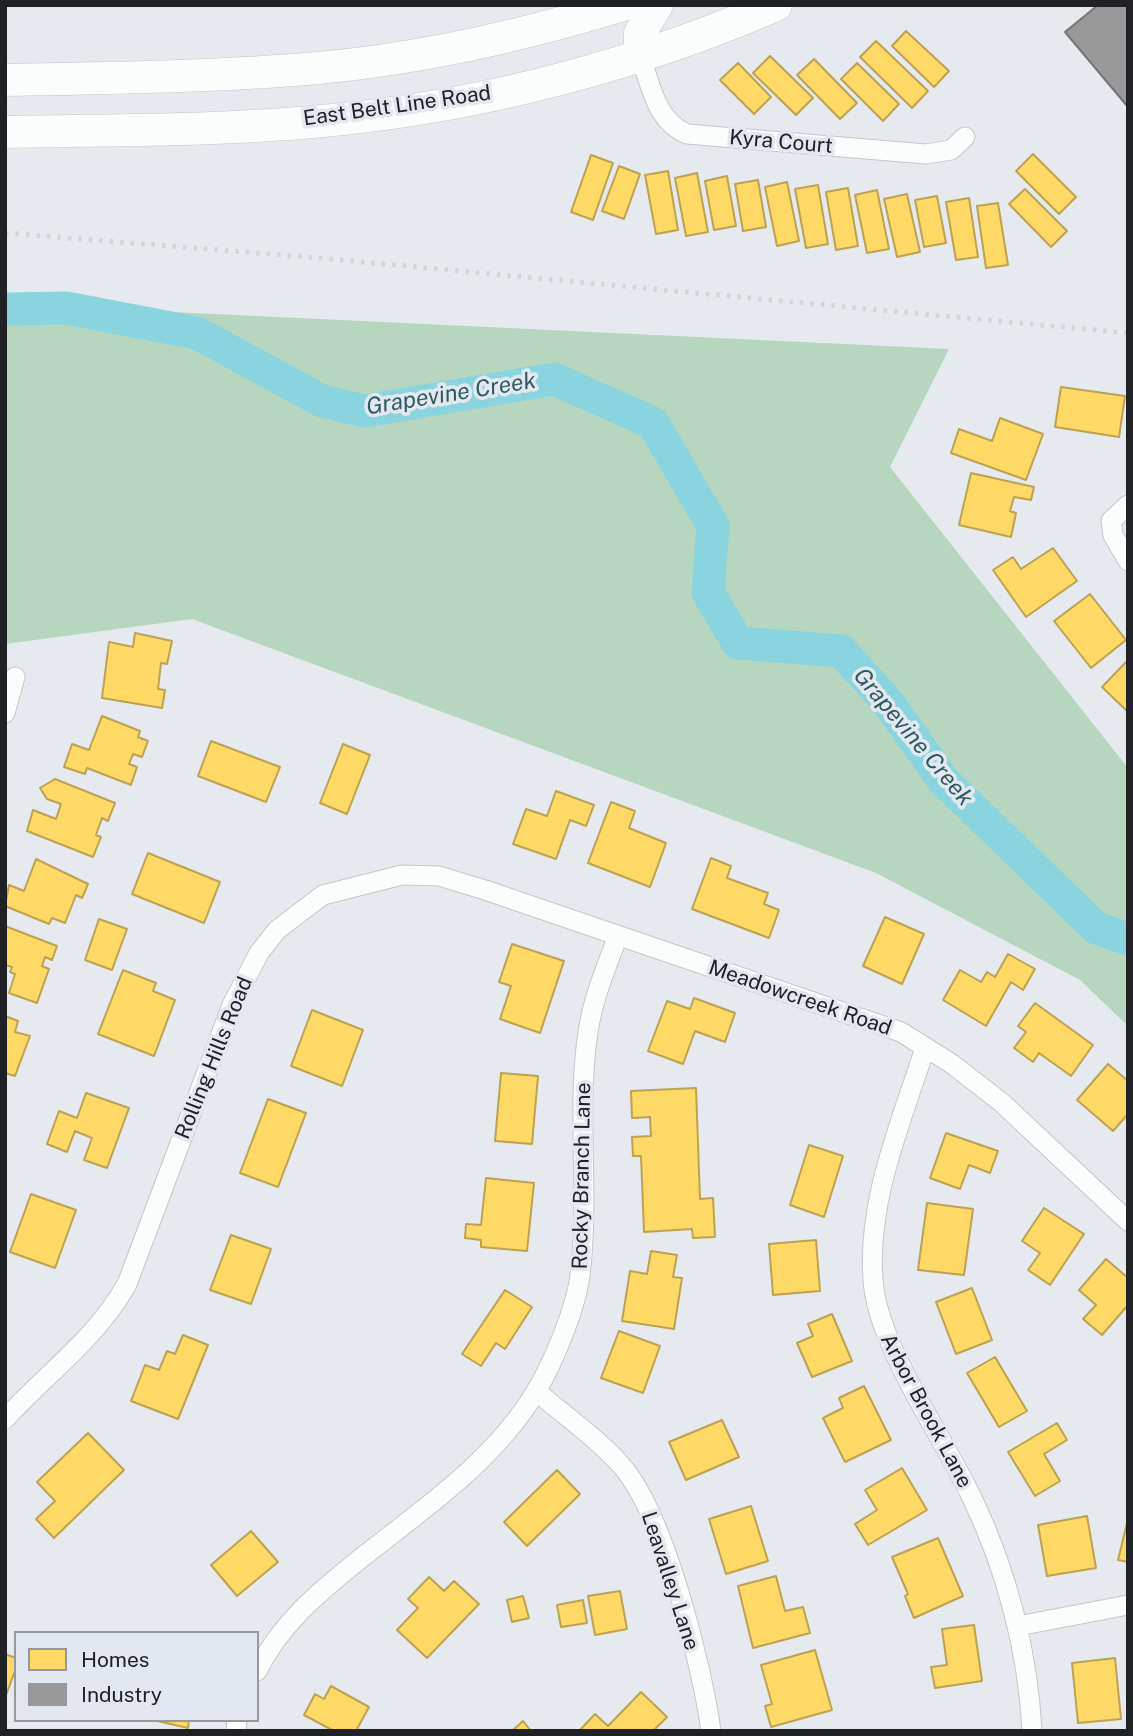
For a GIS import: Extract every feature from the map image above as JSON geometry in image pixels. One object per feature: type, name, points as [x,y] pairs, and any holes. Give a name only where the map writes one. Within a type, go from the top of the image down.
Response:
[{"type":"main road","points":[[5,80],[319,68],[442,50],[572,21],[623,5]]},
{"type":"main road","points":[[640,55],[640,33],[657,5]]},
{"type":"main road","name":"East Belt Line Road","points":[[5,132],[186,128],[344,119],[439,104],[584,74],[723,28],[776,5]]},
{"type":"street","name":"Kyra Court","points":[[640,55],[660,114],[675,128],[687,134],[926,154],[950,150],[965,136]]},
{"type":"street","points":[[1128,505],[1111,522],[1112,535],[1128,561]]},
{"type":"street","points":[[5,713],[15,677]]},
{"type":"street","name":"Rolling Hills Road","points":[[5,1419],[31,1390],[78,1350],[115,1306],[127,1284],[232,1005],[259,953],[276,930],[323,895],[402,875],[439,876],[618,936]]},
{"type":"street","name":"Meadowcreek Road","points":[[618,936],[901,1032],[953,1063],[1001,1102],[1128,1221]]},
{"type":"street","name":"Rocky Branch Lane","points":[[259,1667],[271,1643],[309,1600],[477,1466],[505,1438],[536,1391],[562,1333],[580,1277],[583,1085],[588,1034],[594,999],[618,936]]},
{"type":"street","name":"Arbor Brook Lane","points":[[925,1048],[879,1193],[872,1230],[873,1281],[880,1322],[974,1502],[1000,1566],[1018,1626],[1032,1731]]},
{"type":"street","name":"Leavalley Lane","points":[[536,1391],[621,1465],[647,1506],[666,1554],[702,1681],[711,1731]]},
{"type":"street","points":[[1018,1626],[1128,1605]]},
{"type":"green space","points":[[5,304],[949,349],[890,467],[1128,768],[1128,1026],[1080,980],[876,873],[192,619],[5,644]]},
{"type":"building: Homes","points":[[906,31],[949,71],[934,87],[892,46]]},
{"type":"building: Homes","points":[[876,41],[928,91],[912,108],[860,57]]},
{"type":"building: Homes","points":[[770,56],[813,98],[796,115],[753,73]]},
{"type":"building: Homes","points":[[814,59],[857,103],[840,119],[797,75]]},
{"type":"building: Homes","points":[[738,63],[771,97],[754,114],[720,80]]},
{"type":"building: Homes","points":[[857,63],[899,104],[883,121],[841,79]]},
{"type":"building: Homes","points":[[1033,154],[1076,197],[1059,214],[1016,171]]},
{"type":"building: Homes","points":[[591,155],[613,163],[593,220],[571,212]]},
{"type":"building: Homes","points":[[619,166],[640,174],[624,219],[602,211]]},
{"type":"building: Homes","points":[[668,171],[678,230],[656,234],[645,175]]},
{"type":"building: Homes","points":[[697,173],[708,232],[686,236],[675,178]]},
{"type":"building: Homes","points":[[727,176],[736,226],[714,230],[705,181]]},
{"type":"building: Homes","points":[[758,180],[766,227],[743,231],[735,184]]},
{"type":"building: Homes","points":[[787,182],[799,241],[777,246],[765,187]]},
{"type":"building: Homes","points":[[818,185],[828,244],[806,248],[795,189]]},
{"type":"building: Homes","points":[[848,188],[858,246],[836,250],[826,192]]},
{"type":"building: Homes","points":[[1025,189],[1067,231],[1051,247],[1009,204]]},
{"type":"building: Homes","points":[[877,190],[889,249],[867,253],[855,195]]},
{"type":"building: Homes","points":[[907,194],[920,252],[897,257],[884,199]]},
{"type":"building: Homes","points":[[937,196],[946,243],[924,247],[915,200]]},
{"type":"building: Homes","points":[[969,198],[978,257],[956,260],[946,202]]},
{"type":"building: Homes","points":[[998,203],[1008,265],[986,268],[977,206]]},
{"type":"building: Homes","points":[[1061,387],[1125,396],[1119,437],[1055,427]]},
{"type":"building: Homes","points":[[1000,418],[1043,434],[1026,480],[951,453],[959,429],[992,441]]},
{"type":"building: Homes","points":[[971,473],[1034,487],[1031,500],[1014,497],[1010,511],[1016,513],[1011,537],[959,525]]},
{"type":"building: Homes","points":[[1053,548],[1077,581],[1026,617],[993,570],[1013,557],[1021,569]]},
{"type":"building: Homes","points":[[1090,594],[1126,640],[1091,668],[1054,621]]},
{"type":"building: Homes","points":[[135,633],[172,641],[167,664],[161,663],[158,689],[165,690],[162,708],[102,698],[109,642],[133,647]]},
{"type":"building: Homes","points":[[1128,660],[1128,712],[1102,687]]},
{"type":"building: Homes","points":[[102,716],[140,731],[138,737],[148,741],[142,757],[133,754],[129,764],[137,767],[131,785],[87,768],[85,774],[64,767],[72,744],[89,750]]},
{"type":"building: Homes","points":[[211,741],[280,767],[266,802],[198,776]]},
{"type":"building: Homes","points":[[343,744],[370,755],[347,814],[320,803]]},
{"type":"building: Homes","points":[[55,779],[115,803],[108,821],[102,818],[96,835],[101,837],[93,857],[27,831],[33,810],[56,819],[61,804],[47,799],[40,788]]},
{"type":"building: Homes","points":[[556,791],[594,805],[586,826],[570,820],[556,859],[513,844],[526,809],[547,816]]},
{"type":"building: Homes","points":[[611,802],[635,811],[629,828],[666,843],[650,887],[588,863]]},
{"type":"building: Homes","points":[[148,853],[220,882],[204,923],[132,894]]},
{"type":"building: Homes","points":[[711,858],[731,866],[727,878],[768,893],[764,904],[779,910],[769,938],[692,909]]},
{"type":"building: Homes","points":[[36,859],[88,884],[82,898],[76,895],[65,923],[52,918],[49,924],[5,906],[9,885],[24,891]]},
{"type":"building: Homes","points":[[885,917],[924,934],[902,984],[863,966]]},
{"type":"building: Homes","points":[[99,919],[127,929],[112,970],[85,960]]},
{"type":"building: Homes","points":[[5,926],[57,946],[52,960],[45,957],[42,966],[49,969],[37,1003],[9,993],[15,974],[10,972],[12,967],[5,965]]},
{"type":"building: Homes","points":[[512,944],[564,961],[540,1033],[500,1019],[511,986],[499,982]]},
{"type":"building: Homes","points":[[1008,954],[1035,969],[1023,990],[1011,982],[986,1026],[943,1000],[960,970],[981,982],[987,972],[995,977]]},
{"type":"building: Homes","points":[[123,970],[156,983],[153,991],[175,1000],[154,1056],[98,1034]]},
{"type":"building: Homes","points":[[694,998],[735,1013],[725,1042],[695,1031],[683,1064],[648,1051],[667,1001],[690,1009]]},
{"type":"building: Homes","points":[[1035,1003],[1093,1045],[1071,1076],[1039,1053],[1033,1062],[1014,1048],[1026,1032],[1018,1026]]},
{"type":"building: Homes","points":[[312,1010],[363,1030],[342,1086],[291,1066]]},
{"type":"building: Homes","points":[[5,1016],[18,1021],[15,1032],[30,1036],[15,1076],[5,1073]]},
{"type":"building: Homes","points":[[1108,1064],[1128,1081],[1128,1114],[1113,1131],[1077,1100]]},
{"type":"building: Homes","points":[[501,1073],[538,1076],[532,1144],[495,1141]]},
{"type":"building: Homes","points":[[696,1088],[700,1199],[713,1198],[715,1237],[693,1238],[692,1229],[644,1232],[641,1156],[633,1156],[632,1137],[651,1136],[650,1117],[632,1118],[631,1091]]},
{"type":"building: Homes","points":[[86,1093],[129,1108],[107,1168],[84,1160],[92,1138],[75,1131],[67,1152],[47,1144],[59,1111],[77,1118]]},
{"type":"building: Homes","points":[[268,1099],[306,1113],[278,1187],[240,1173]]},
{"type":"building: Homes","points":[[946,1133],[998,1151],[990,1173],[969,1165],[960,1189],[930,1178]]},
{"type":"building: Homes","points":[[809,1145],[843,1156],[824,1217],[790,1205]]},
{"type":"building: Homes","points":[[486,1178],[534,1183],[527,1251],[481,1247],[481,1240],[465,1238],[466,1224],[481,1225]]},
{"type":"building: Homes","points":[[31,1194],[76,1210],[55,1268],[10,1252]]},
{"type":"building: Homes","points":[[927,1203],[973,1209],[964,1275],[918,1270]]},
{"type":"building: Homes","points":[[1044,1208],[1084,1234],[1050,1285],[1028,1270],[1040,1253],[1022,1241]]},
{"type":"building: Homes","points":[[231,1235],[271,1249],[251,1304],[210,1290]]},
{"type":"building: Homes","points":[[816,1240],[820,1291],[773,1295],[769,1244]]},
{"type":"building: Homes","points":[[651,1251],[677,1255],[673,1277],[682,1278],[674,1329],[622,1321],[630,1271],[647,1274]]},
{"type":"building: Homes","points":[[1106,1259],[1128,1278],[1128,1305],[1102,1335],[1083,1319],[1096,1305],[1079,1290]]},
{"type":"building: Homes","points":[[972,1288],[992,1340],[956,1354],[936,1302]]},
{"type":"building: Homes","points":[[505,1290],[532,1307],[505,1349],[496,1343],[481,1366],[462,1354]]},
{"type":"building: Homes","points":[[832,1314],[852,1361],[812,1377],[797,1343],[813,1336],[808,1324]]},
{"type":"building: Homes","points":[[619,1331],[660,1346],[643,1393],[601,1378]]},
{"type":"building: Homes","points":[[183,1335],[208,1345],[178,1419],[131,1401],[145,1365],[159,1370],[167,1351],[175,1354]]},
{"type":"building: Homes","points":[[995,1357],[1027,1411],[999,1427],[967,1373]]},
{"type":"building: Homes","points":[[864,1386],[891,1440],[845,1462],[823,1418],[843,1408],[839,1398]]},
{"type":"building: Homes","points":[[722,1420],[739,1457],[686,1480],[669,1442]]},
{"type":"building: Homes","points":[[1057,1423],[1067,1440],[1044,1454],[1060,1481],[1035,1496],[1008,1452]]},
{"type":"building: Homes","points":[[88,1433],[124,1470],[54,1538],[36,1519],[55,1501],[37,1482]]},
{"type":"building: Homes","points":[[902,1468],[927,1510],[868,1545],[855,1524],[877,1510],[865,1490]]},
{"type":"building: Homes","points":[[557,1470],[580,1494],[527,1546],[504,1522]]},
{"type":"building: Homes","points":[[751,1506],[768,1561],[726,1574],[709,1519]]},
{"type":"building: Homes","points":[[1087,1516],[1096,1568],[1047,1576],[1038,1525]]},
{"type":"building: Homes","points":[[1128,1519],[1128,1562],[1118,1560]]},
{"type":"building: Homes","points":[[251,1531],[278,1562],[237,1596],[211,1565]]},
{"type":"building: Homes","points":[[938,1538],[963,1596],[914,1618],[905,1596],[908,1594],[892,1557]]},
{"type":"building: Homes","points":[[776,1576],[785,1611],[803,1607],[810,1633],[753,1648],[738,1586]]},
{"type":"building: Homes","points":[[429,1577],[444,1591],[454,1581],[479,1604],[427,1658],[397,1630],[418,1608],[408,1599]]},
{"type":"building: Homes","points":[[620,1591],[627,1629],[595,1635],[588,1596]]},
{"type":"building: Homes","points":[[523,1596],[529,1618],[512,1622],[507,1600]]},
{"type":"building: Homes","points":[[583,1600],[587,1623],[561,1627],[557,1605]]},
{"type":"building: Homes","points":[[974,1625],[982,1681],[935,1688],[931,1667],[947,1665],[942,1629]]},
{"type":"building: Homes","points":[[815,1650],[832,1710],[771,1727],[765,1706],[772,1704],[761,1665]]},
{"type":"building: Homes","points":[[5,1654],[14,1657],[14,1673],[5,1698]]},
{"type":"building: Homes","points":[[1115,1658],[1121,1719],[1078,1723],[1072,1663]]},
{"type":"building: Homes","points":[[331,1686],[369,1707],[356,1731],[334,1731],[304,1715],[315,1694],[324,1699]]},
{"type":"building: Homes","points":[[641,1692],[667,1717],[653,1731],[580,1730],[595,1714],[608,1726]]},
{"type":"building: Homes","points":[[523,1721],[531,1731],[512,1731]]},
{"type":"building: Homes","points":[[162,1722],[189,1722],[188,1728]]},
{"type":"building: Industry","points":[[1098,5],[1128,5],[1128,107],[1065,32]]},
{"type":"waterway","name":"Grapevine Creek","points":[[5,309],[66,308],[197,333],[322,401],[364,411],[554,379],[653,423],[713,526],[708,593],[738,643],[841,651],[887,701],[943,780],[1096,928],[1128,939]]},
{"type":"railway","points":[[5,233],[308,257],[1128,333]]}]
